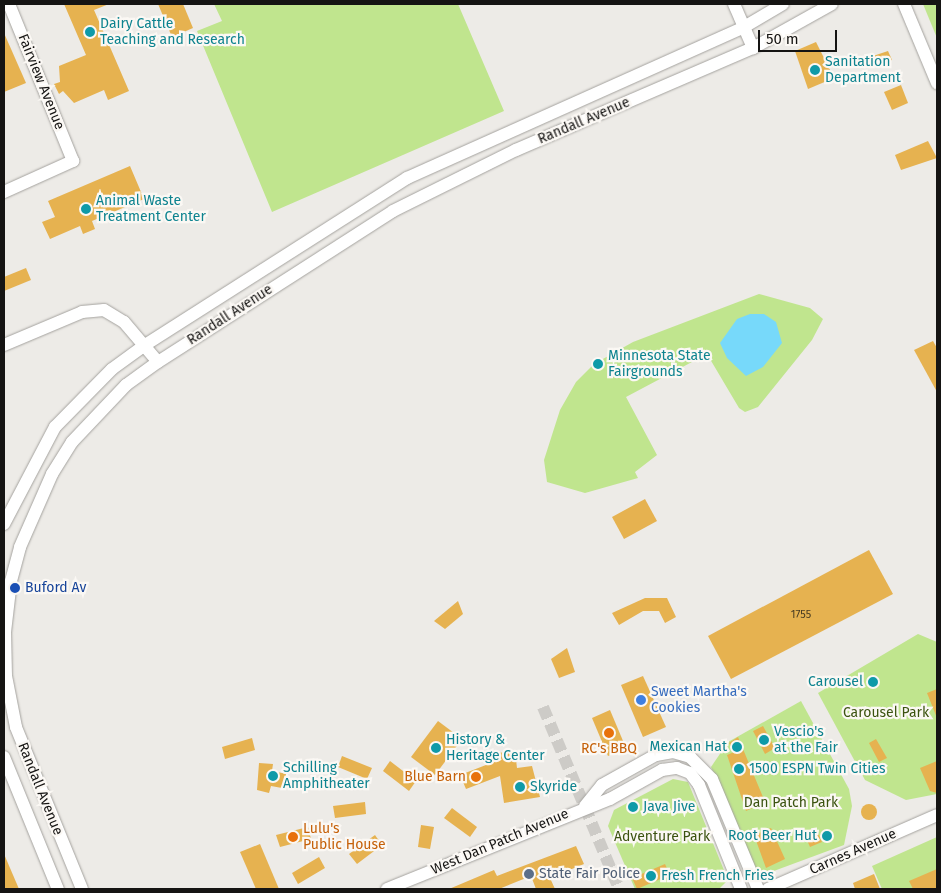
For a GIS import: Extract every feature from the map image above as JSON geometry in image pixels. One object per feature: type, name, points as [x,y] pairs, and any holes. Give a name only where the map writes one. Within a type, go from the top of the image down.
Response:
[{"type":"street","name":"Fairview Avenue","points":[[4,192],[73,161],[9,4]]},
{"type":"street","points":[[734,4],[753,48]]},
{"type":"street","name":"Randall Avenue","points":[[4,524],[55,427],[112,369],[144,345],[407,178],[744,27],[783,4]]},
{"type":"street","name":"Randall Avenue","points":[[82,889],[24,754],[6,676],[5,652],[10,581],[52,474],[98,412],[158,362],[420,196],[753,48],[832,4]]},
{"type":"street","points":[[904,4],[937,83]]},
{"type":"street","points":[[4,345],[94,309],[113,314],[158,362]]},
{"type":"street","name":"West Dan Patch Avenue","points":[[585,806],[602,785],[648,759],[665,753],[682,754],[700,763],[712,779],[758,889]]},
{"type":"street","name":"Randall Avenue","points":[[4,757],[58,889]]},
{"type":"street","name":"West Dan Patch Avenue","points":[[387,889],[585,806],[610,799],[662,770],[676,768],[690,774],[699,785],[741,889]]},
{"type":"street","name":"Carnes Avenue","points":[[768,889],[937,816]]},
{"type":"green space","points":[[214,4],[458,4],[504,111],[272,212],[197,31],[222,21]]},
{"type":"green space","points":[[923,4],[937,4],[937,38]]},
{"type":"green space","points":[[759,294],[810,308],[823,319],[812,340],[758,407],[745,412],[739,408],[707,354],[626,397],[657,455],[635,472],[638,478],[585,493],[547,482],[544,460],[560,410],[576,382],[594,364],[633,342]]},
{"type":"green space","name":"Carousel Park","points":[[918,634],[937,642],[937,794],[906,800],[865,780],[818,693]]},
{"type":"green space","name":"Dan Patch Park","points":[[801,701],[849,789],[852,806],[844,845],[763,875],[756,869],[711,767],[728,742]]},
{"type":"green space","name":"Adventure Park","points":[[673,779],[688,782],[728,880],[719,889],[635,889],[608,826],[614,810]]},
{"type":"green space","points":[[937,837],[937,889],[882,889],[872,866]]},
{"type":"water","points":[[750,314],[764,314],[776,322],[782,343],[763,367],[746,376],[727,358],[720,343],[737,319]]},
{"type":"building","name":"Dairy Cattle Teaching and Research","points":[[64,4],[109,4],[94,10],[129,91],[108,100],[104,90],[74,103],[63,91],[59,94],[54,84],[60,82],[59,66],[86,55]]},
{"type":"building","points":[[158,4],[183,4],[193,28],[172,37]]},
{"type":"building","points":[[4,33],[26,83],[4,92]]},
{"type":"building","name":"Sanitation Department","points":[[816,42],[834,78],[808,89],[795,51]]},
{"type":"building","points":[[888,51],[892,60],[877,66],[873,56]]},
{"type":"building","points":[[901,85],[908,103],[892,110],[884,92]]},
{"type":"building","points":[[928,141],[937,158],[901,170],[895,155]]},
{"type":"building","name":"Animal Waste Treatment Center","points":[[130,166],[144,199],[92,221],[95,229],[83,234],[80,226],[50,239],[42,222],[55,217],[48,201]]},
{"type":"building","points":[[26,268],[31,280],[4,291],[4,277]]},
{"type":"building","points":[[933,341],[937,348],[937,392],[914,350]]},
{"type":"building","points":[[645,499],[657,521],[624,539],[612,517]]},
{"type":"building","points":[[869,550],[893,594],[731,679],[708,636]]},
{"type":"building","points":[[645,598],[667,598],[676,617],[665,623],[659,611],[643,611],[619,625],[612,613]]},
{"type":"building","points":[[458,601],[463,614],[445,629],[434,621]]},
{"type":"building","points":[[567,648],[575,672],[559,678],[551,659]]},
{"type":"building","name":"Sweet Martha's Cookies","points":[[643,676],[666,727],[643,737],[621,685]]},
{"type":"building","points":[[937,689],[937,718],[927,693]]},
{"type":"building","name":"RC's BBQ","points":[[610,710],[626,748],[608,756],[592,718]]},
{"type":"building","name":"History & Heritage Center","points":[[438,721],[462,739],[435,775],[411,757]]},
{"type":"building","name":"Vescio's at the Fair","points":[[763,726],[775,748],[765,754],[753,731]]},
{"type":"building","points":[[738,737],[765,802],[746,811],[727,755],[734,752],[729,743]]},
{"type":"building","points":[[252,738],[255,750],[225,759],[222,747]]},
{"type":"building","points":[[876,739],[887,758],[879,762],[869,743]]},
{"type":"building","points":[[515,751],[517,768],[532,766],[540,797],[504,803],[500,776],[466,789],[460,775],[499,760],[498,753]]},
{"type":"building","points":[[342,756],[372,768],[367,779],[338,767]]},
{"type":"building","points":[[390,761],[416,781],[409,791],[383,771]]},
{"type":"building","points":[[937,761],[937,793],[930,791],[920,768]]},
{"type":"building","name":"Schilling Amphitheater","points":[[259,763],[273,764],[272,771],[287,774],[291,782],[282,788],[271,786],[269,793],[257,790]]},
{"type":"building","points":[[365,802],[366,814],[335,818],[333,806]]},
{"type":"building","points":[[869,804],[877,812],[869,820],[861,812]]},
{"type":"building","points":[[452,808],[477,827],[470,837],[444,818]]},
{"type":"building","points":[[421,825],[434,827],[430,849],[418,847]]},
{"type":"building","name":"Lulu's Public House","points":[[308,827],[311,839],[280,847],[276,835]]},
{"type":"building","points":[[771,828],[785,859],[766,868],[754,835]]},
{"type":"building","points":[[818,833],[822,842],[810,847],[806,838]]},
{"type":"building","points":[[375,835],[382,845],[357,864],[349,854]]},
{"type":"building","points":[[260,844],[279,889],[256,889],[240,852]]},
{"type":"building","points":[[576,846],[584,864],[550,878],[555,889],[536,889],[531,876],[499,889],[449,889],[494,870],[497,876]]},
{"type":"building","points":[[4,854],[19,889],[4,889]]},
{"type":"building","points":[[319,857],[325,868],[298,884],[292,873]]},
{"type":"building","name":"Fresh French Fries","points":[[665,864],[670,875],[637,889],[632,878]]},
{"type":"building","points":[[937,869],[937,889],[913,889],[909,881]]},
{"type":"building","points":[[874,874],[880,889],[855,889],[853,883]]},
{"type":"tunnel","points":[[543,707],[619,889]]},
{"type":"place","name":"Dairy Cattle Teaching and Research","points":[[90,32]]},
{"type":"place","name":"Sanitation Department","points":[[815,70]]},
{"type":"place","name":"Animal Waste Treatment Center","points":[[86,209]]},
{"type":"place","name":"Minnesota State Fairgrounds","points":[[598,364]]},
{"type":"place","name":"Buford Av","points":[[15,588]]},
{"type":"place","name":"Carousel","points":[[873,682]]},
{"type":"place","name":"Sweet Martha's Cookies","points":[[641,700]]},
{"type":"place","name":"RC's BBQ","points":[[609,733]]},
{"type":"place","name":"Vescio's at the Fair","points":[[764,740]]},
{"type":"place","name":"Mexican Hat","points":[[737,747]]},
{"type":"place","name":"History & Heritage Center","points":[[436,748]]},
{"type":"place","name":"1500 ESPN Twin Cities","points":[[739,769]]},
{"type":"place","name":"Schilling Amphitheater","points":[[273,776]]},
{"type":"place","name":"Blue Barn","points":[[476,777]]},
{"type":"place","name":"Skyride","points":[[520,787]]},
{"type":"place","name":"Java Jive","points":[[633,807]]},
{"type":"place","name":"Root Beer Hut","points":[[827,836]]},
{"type":"place","name":"Lulu's Public House","points":[[293,837]]},
{"type":"place","name":"State Fair Police","points":[[529,874]]},
{"type":"place","name":"Fresh French Fries","points":[[651,876]]}]
